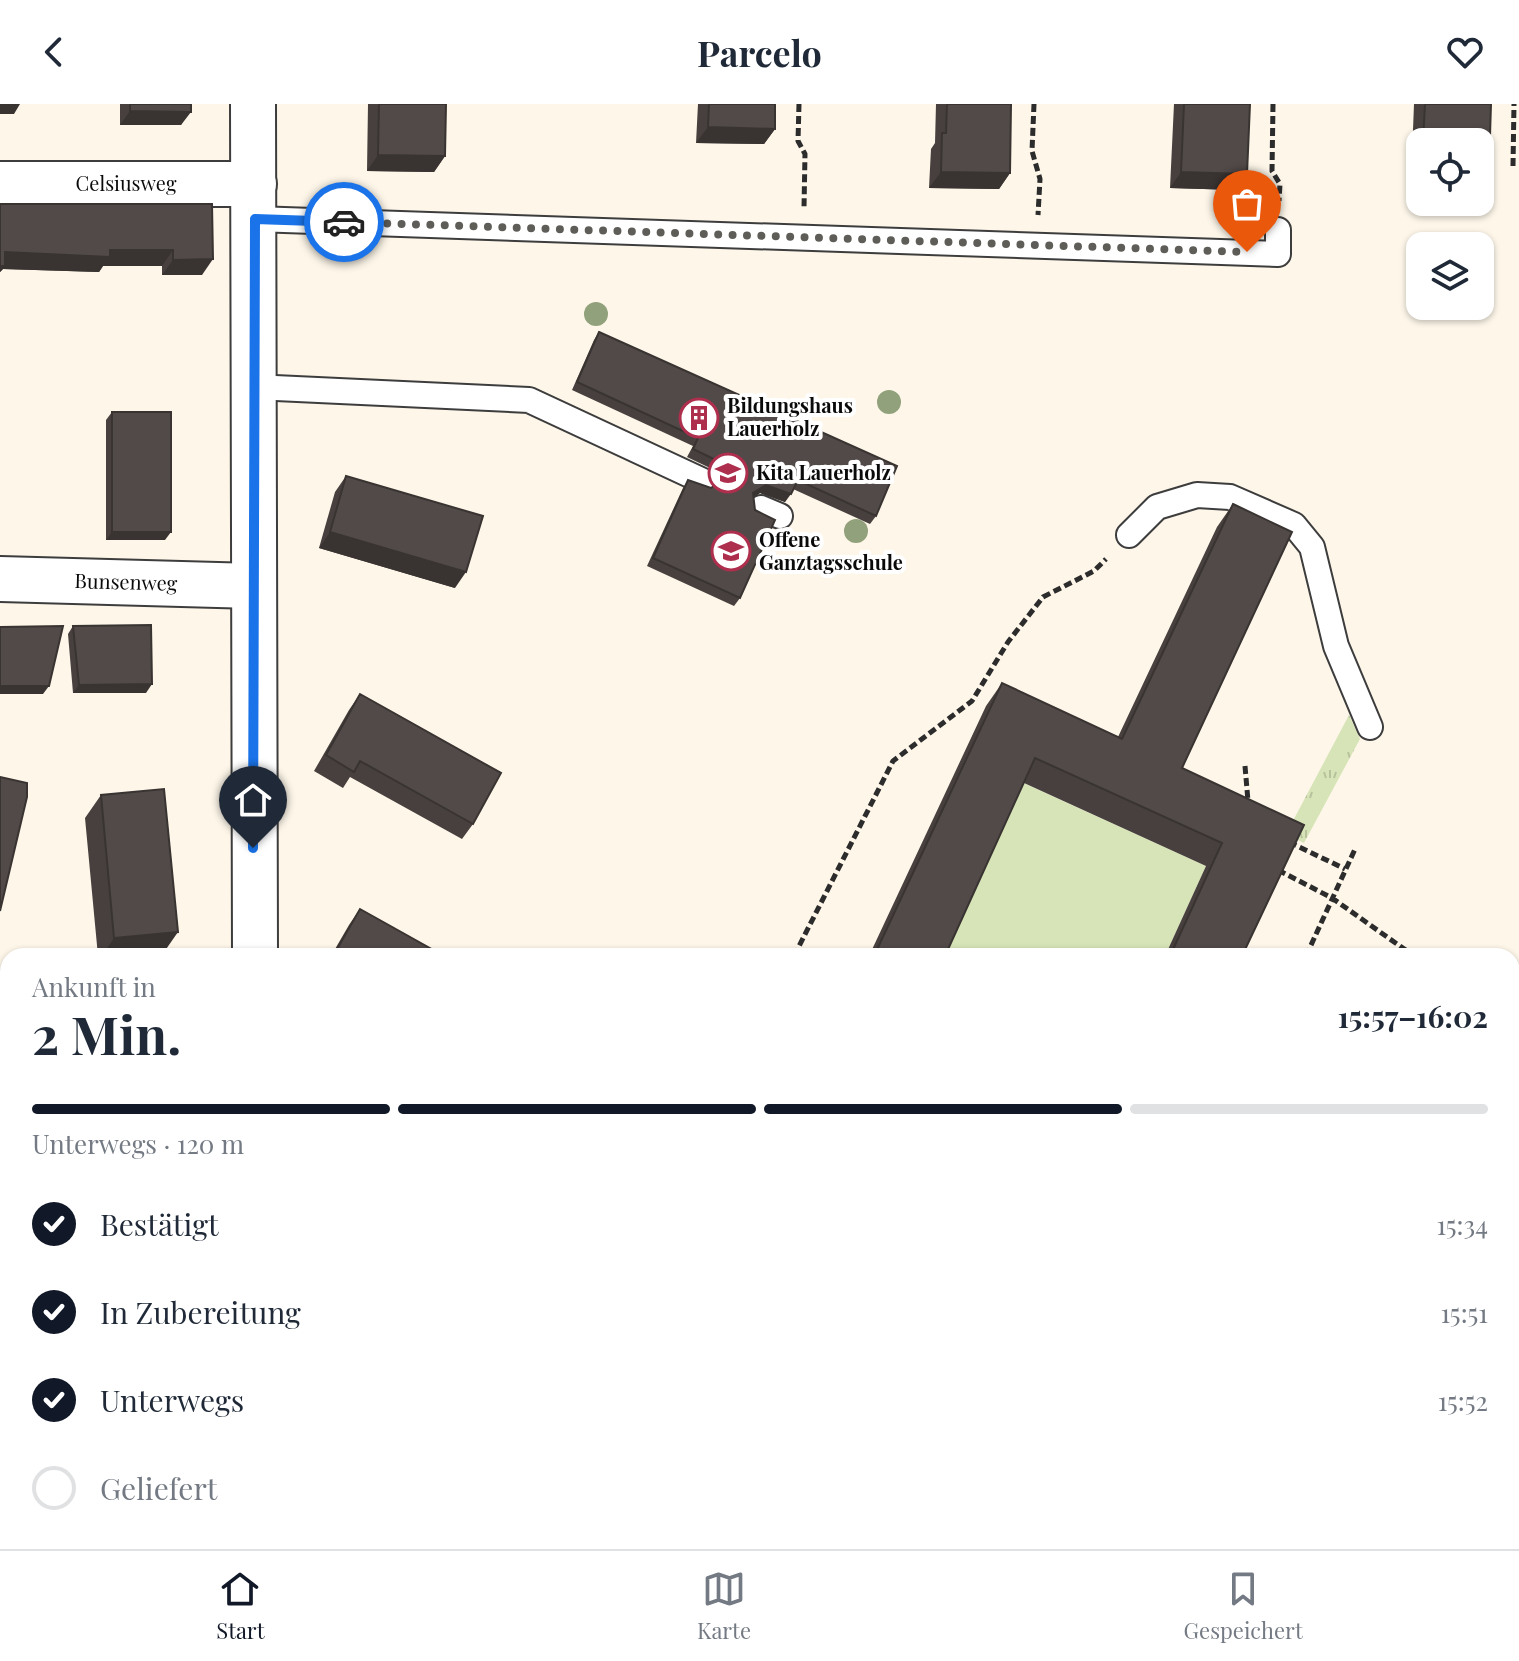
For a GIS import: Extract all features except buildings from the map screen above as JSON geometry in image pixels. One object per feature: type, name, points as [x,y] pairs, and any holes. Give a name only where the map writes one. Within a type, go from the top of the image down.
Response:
[{"type":"street","points":[[253,104],[255,948]]},
{"type":"street","name":"Celsiusweg","points":[[0,184],[254,201]]},
{"type":"street","name":"Bunsenweg","points":[[0,579],[254,586]]},
{"type":"lane","points":[[254,201],[803,237],[1278,254],[1278,230]]},
{"type":"lane","points":[[253,387],[529,400],[703,481]]},
{"type":"lane","points":[[1129,535],[1157,507],[1197,495],[1230,497],[1294,525],[1312,547],[1336,646],[1370,727]]},
{"type":"path","points":[[799,104],[798,141],[805,154],[803,237]]},
{"type":"path","points":[[1034,104],[1032,151],[1040,179],[1037,244]]},
{"type":"path","points":[[1273,104],[1272,171],[1280,184],[1278,230]]},
{"type":"path","points":[[1513,166],[1514,104]]},
{"type":"path","points":[[798,948],[893,761],[972,701],[1008,642],[1043,597],[1094,571],[1129,535]]},
{"type":"path","points":[[1245,766],[1251,813]]},
{"type":"path","points":[[1274,834],[1345,869]]},
{"type":"path","points":[[1310,948],[1356,847]]},
{"type":"path","points":[[1277,870],[1332,898],[1403,948]]},
{"type":"green space","points":[[1349,715],[1360,739],[1304,843],[1286,834]]},
{"type":"green space","points":[[1019,781],[1206,866],[1169,948],[943,948]]},
{"type":"way so far","points":[[344,222],[1247,252]]},
{"type":"place","name":"Bildungshaus Lauerholz","points":[[699,418]]},
{"type":"place","name":"Kita Lauerholz","points":[[728,473]]},
{"type":"place","name":"Offene Ganztagsschule","points":[[731,551]]},
{"type":"route","points":[[253,848],[255,219],[344,222]]}]
